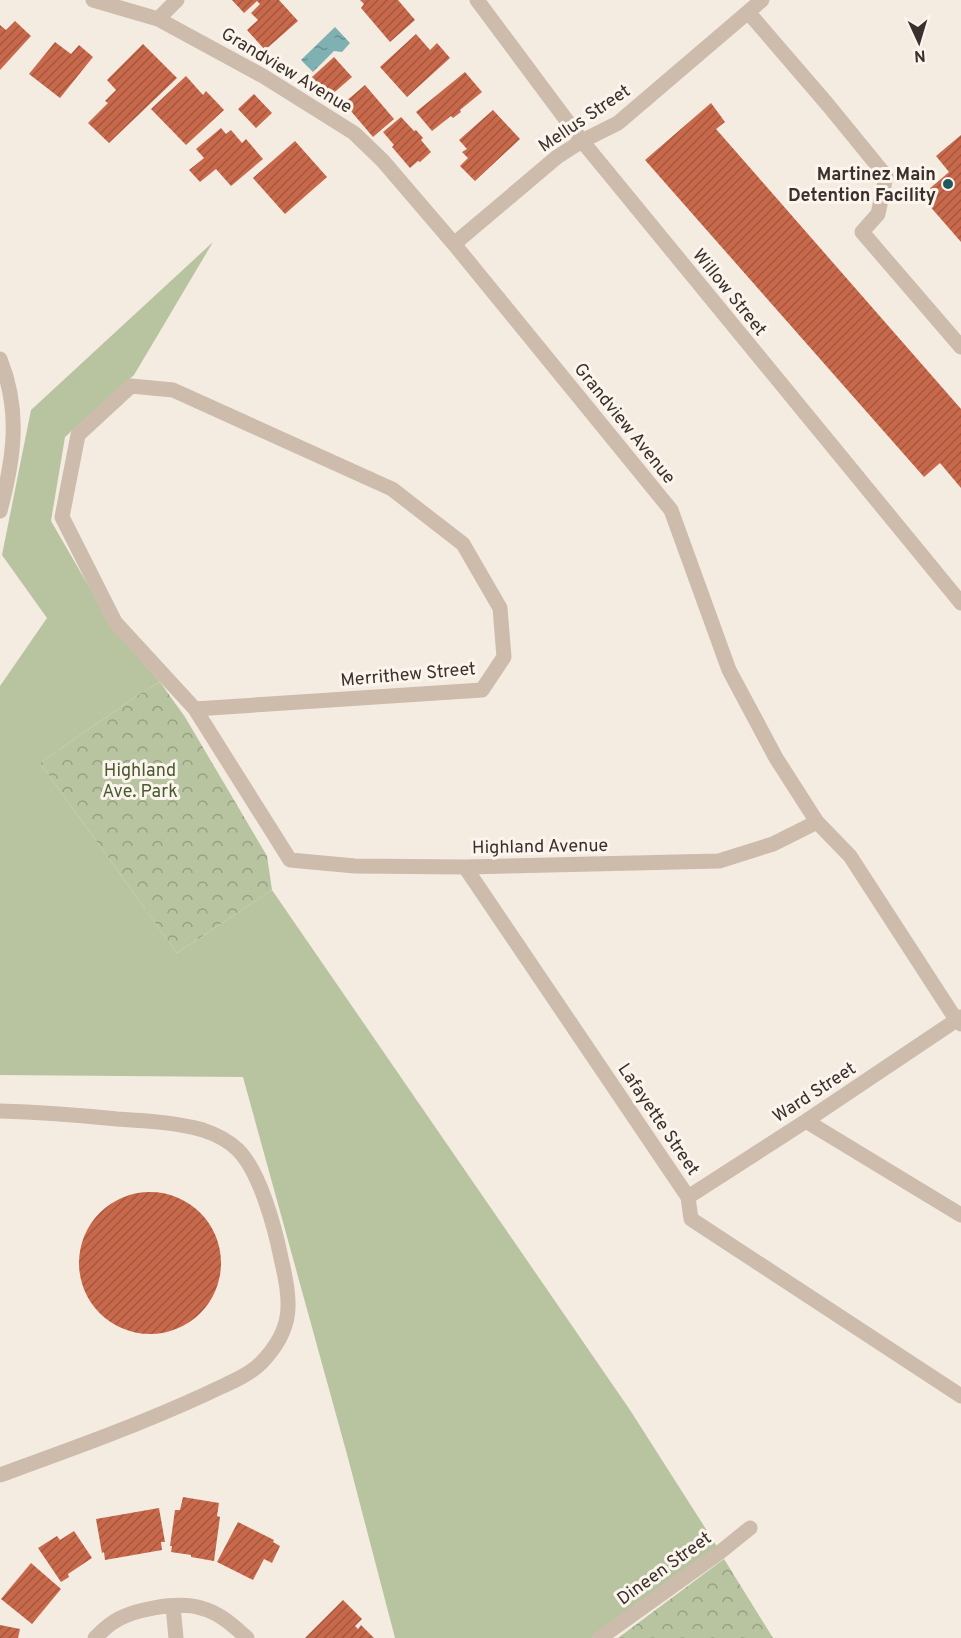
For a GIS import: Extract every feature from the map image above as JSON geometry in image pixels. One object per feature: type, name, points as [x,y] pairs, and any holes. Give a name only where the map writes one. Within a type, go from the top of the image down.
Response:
[{"type":"street","name":"Grandview Avenue","points":[[93,0],[158,19],[263,76],[354,133],[383,161],[454,244],[671,510],[729,670],[776,758],[817,822],[850,856],[960,1021]]},
{"type":"street","points":[[158,19],[177,0]]},
{"type":"street","name":"Willow Street","points":[[477,0],[582,141],[961,603]]},
{"type":"street","name":"Mellus Street","points":[[454,244],[557,158],[582,141],[618,123],[762,0]]},
{"type":"street","points":[[748,12],[886,176],[878,214],[862,232],[961,347]]},
{"type":"street","points":[[0,359],[9,384],[14,416],[9,477],[0,511]]},
{"type":"street","name":"Merrithew Street","points":[[130,387],[173,390],[392,489],[463,544],[500,608],[504,657],[482,690],[195,709],[115,622],[62,517],[78,435],[130,387]]},
{"type":"street","name":"Highland Avenue","points":[[195,709],[290,860],[355,866],[465,867],[719,861],[772,844],[817,822]]},
{"type":"street","name":"Lafayette Street","points":[[465,867],[688,1197],[691,1219],[961,1396]]},
{"type":"street","name":"Ward Street","points":[[688,1197],[960,1021]]},
{"type":"street","points":[[0,1111],[164,1122],[202,1130],[220,1137],[238,1150],[261,1191],[279,1246],[289,1305],[285,1328],[274,1348],[259,1365],[235,1380],[171,1409],[0,1475]]},
{"type":"street","points":[[806,1121],[961,1215]]},
{"type":"street","name":"Dineen Street","points":[[600,1638],[719,1553],[750,1528]]},
{"type":"street","points":[[173,1606],[176,1638]]},
{"type":"street","points":[[94,1638],[113,1622],[137,1611],[173,1606],[201,1608],[228,1620],[247,1638]]},
{"type":"green space","points":[[213,242],[134,375],[65,437],[51,521],[114,630],[160,682],[40,763],[177,953],[272,890],[630,1410],[718,1548],[592,1638],[395,1638],[243,1077],[0,1075],[0,686],[47,618],[2,555],[31,410]]},
{"type":"green space","name":"Highland Ave. Park","points":[[160,682],[185,717],[267,856],[272,890],[177,953],[40,763]]},
{"type":"green space","points":[[724,1559],[773,1638],[618,1638]]},
{"type":"water","points":[[335,27],[350,43],[342,52],[334,51],[313,72],[301,60]]},
{"type":"building","points":[[232,0],[279,0],[298,21],[265,50],[247,30],[258,20],[251,13],[260,4],[257,1],[244,13]]},
{"type":"building","points":[[360,0],[398,0],[415,20],[390,42],[361,8],[364,4]]},
{"type":"building","points":[[15,21],[31,36],[0,70],[0,25],[6,30]]},
{"type":"building","points":[[416,34],[430,50],[437,43],[450,58],[407,97],[380,67]]},
{"type":"building","points":[[55,42],[71,54],[79,45],[93,57],[60,98],[29,74]]},
{"type":"building","points":[[143,44],[177,78],[109,143],[88,123],[108,103],[105,101],[116,90],[107,80]]},
{"type":"building","points":[[334,57],[352,77],[329,97],[312,77]]},
{"type":"building","points":[[465,72],[482,92],[460,110],[461,112],[453,118],[451,116],[432,131],[416,112]]},
{"type":"building","points":[[186,76],[203,95],[206,91],[224,110],[186,145],[151,109]]},
{"type":"building","points":[[365,85],[394,119],[373,137],[344,103]]},
{"type":"building","points":[[254,94],[272,113],[256,128],[238,109]]},
{"type":"building","points":[[711,103],[725,122],[716,129],[961,409],[961,488],[940,463],[924,477],[645,160]]},
{"type":"building","points":[[493,110],[520,139],[475,181],[460,166],[468,158],[462,152],[467,149],[459,140]]},
{"type":"building","points":[[401,117],[423,138],[421,140],[431,152],[410,168],[392,147],[394,145],[383,132]]},
{"type":"building","points":[[221,128],[226,134],[231,130],[242,143],[246,139],[263,159],[231,186],[216,169],[200,182],[189,170],[204,158],[196,149]]},
{"type":"building","name":"Martinez Main Detention Facility","points":[[961,135],[961,242],[921,196],[949,172],[936,156]]},
{"type":"building","points":[[295,141],[327,177],[285,214],[253,178]]},
{"type":"building","points":[[150,1192],[177,1197],[201,1212],[216,1236],[221,1263],[216,1290],[201,1314],[177,1329],[150,1334],[123,1329],[99,1314],[84,1290],[79,1263],[84,1236],[99,1212],[123,1197]]},
{"type":"building","points":[[183,1497],[219,1503],[217,1516],[220,1517],[214,1561],[171,1552],[175,1510],[180,1510]]},
{"type":"building","points":[[159,1508],[165,1542],[161,1542],[162,1550],[105,1560],[96,1519]]},
{"type":"building","points":[[238,1522],[274,1540],[273,1542],[280,1546],[272,1563],[264,1559],[253,1580],[217,1562]]},
{"type":"building","points":[[74,1531],[92,1558],[68,1574],[69,1577],[61,1582],[38,1548],[57,1536],[60,1540]]},
{"type":"building","points":[[31,1563],[61,1589],[32,1624],[1,1599]]},
{"type":"building","points":[[343,1600],[362,1619],[355,1626],[358,1629],[361,1625],[374,1638],[305,1638]]},
{"type":"building","points":[[0,1625],[20,1629],[18,1638],[0,1638]]},
{"type":"place","name":"Martinez Main Detention Facility","points":[[948,184]]}]
